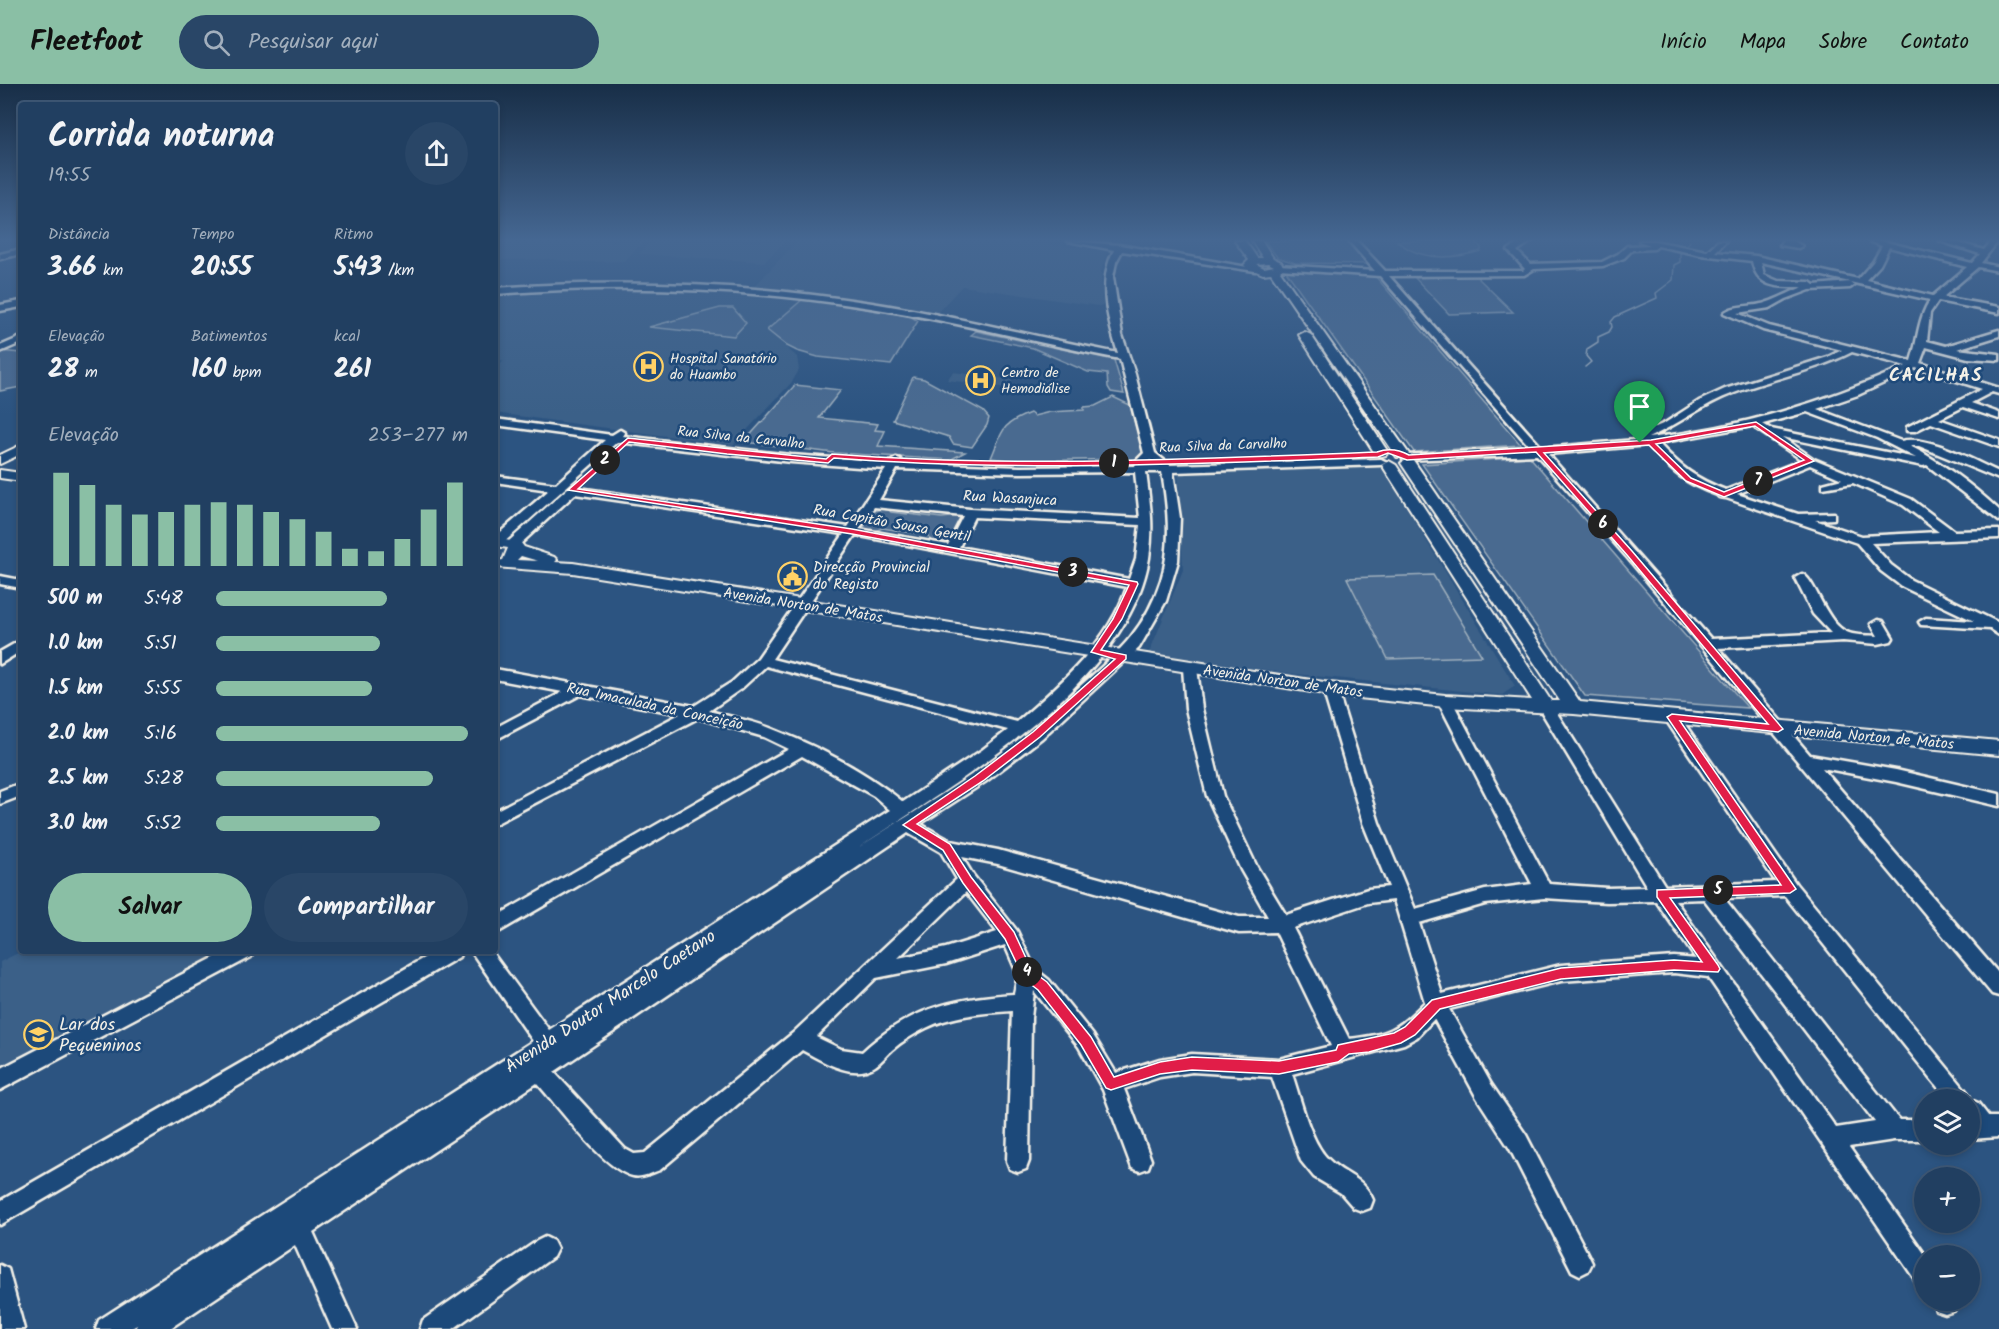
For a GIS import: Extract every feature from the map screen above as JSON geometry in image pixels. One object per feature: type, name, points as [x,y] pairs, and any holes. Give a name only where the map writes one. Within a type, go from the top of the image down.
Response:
[{"type":"main road","points":[[1279,299],[1302,331],[1382,459],[1525,672],[1545,706]]},
{"type":"main road","points":[[1297,299],[1574,708]]},
{"type":"main road","points":[[0,460],[18,451]]},
{"type":"main road","points":[[1382,459],[1399,466],[1406,458]]},
{"type":"main road","points":[[0,474],[18,477]]},
{"type":"main road","name":"Avenida Norton de Matos","points":[[498,543],[573,568]]},
{"type":"main road","points":[[498,564],[510,559],[515,547]]},
{"type":"main road","name":"Avenida Norton de Matos","points":[[498,564],[573,568],[1330,689],[1445,701],[1574,708],[1999,748]]},
{"type":"main road","points":[[1501,704],[1519,694],[1524,683],[1525,672]]},
{"type":"street","points":[[827,299],[911,312],[1124,357]]},
{"type":"street","name":"Avenida Doutor Marcelo Caetano","points":[[147,1329],[829,875],[988,754],[1054,699],[1095,652],[1118,619],[1134,584],[1143,556],[1147,522],[1143,466],[1124,357],[1110,299]]},
{"type":"street","points":[[1405,299],[1707,644],[1991,974],[1999,988]]},
{"type":"street","points":[[1779,299],[1767,306],[1728,314],[1767,328],[1915,365],[1996,390]]},
{"type":"street","points":[[1406,458],[1646,443],[1756,424],[1811,410],[1861,391],[1915,365],[1922,343],[1926,314],[1936,299]]},
{"type":"street","points":[[1937,299],[1999,310]]},
{"type":"street","points":[[0,308],[18,305]]},
{"type":"street","points":[[1977,306],[1999,305]]},
{"type":"street","points":[[1948,349],[1999,333]]},
{"type":"street","points":[[0,349],[18,341]]},
{"type":"street","points":[[1922,343],[1977,356],[1999,357]]},
{"type":"street","points":[[1851,349],[1831,359],[1730,391],[1707,401],[1670,425],[1637,439],[1646,443],[1689,479],[1724,495],[1861,540],[1999,534]]},
{"type":"street","points":[[1977,356],[1999,368]]},
{"type":"street","points":[[1911,429],[1960,403],[1996,390]]},
{"type":"street","points":[[1960,403],[1999,416]]},
{"type":"street","points":[[1811,410],[1899,445],[1935,465],[1970,489],[1998,516]]},
{"type":"street","name":"Rua Silva da Carvalho","points":[[498,416],[624,437]]},
{"type":"street","points":[[1930,419],[1999,444]]},
{"type":"street","name":"Rua Silva da Carvalho","points":[[498,422],[770,454],[895,464],[1028,467],[1143,466],[1144,472],[1165,469],[1382,459]]},
{"type":"street","points":[[1756,424],[1810,461],[1907,502],[1951,535]]},
{"type":"street","points":[[1770,432],[1935,465]]},
{"type":"street","points":[[498,540],[566,489],[624,437]]},
{"type":"street","points":[[1899,445],[1911,442],[1921,443],[1999,476]]},
{"type":"street","points":[[1724,495],[1810,461]]},
{"type":"street","points":[[498,816],[696,712],[737,685],[763,661],[895,464]]},
{"type":"street","points":[[1143,466],[1165,469]]},
{"type":"street","name":"Avenida Doutor Marcelo Caetano","points":[[108,1329],[546,1043],[905,817],[979,778],[1037,735],[1122,657],[1145,629],[1166,588],[1171,572],[1174,522],[1165,469]]},
{"type":"street","name":"Rua Capitão Sousa Gentil","points":[[498,479],[852,531],[1134,584]]},
{"type":"street","points":[[1827,486],[1852,480]]},
{"type":"street","points":[[515,547],[566,489]]},
{"type":"street","name":"Rua Wasanjuca","points":[[871,503],[970,513],[1147,522]]},
{"type":"street","points":[[952,549],[970,513]]},
{"type":"street","points":[[1793,517],[1830,516]]},
{"type":"street","points":[[1861,540],[1886,568],[1906,583],[1998,628]]},
{"type":"street","points":[[1802,578],[1820,614],[1843,637]]},
{"type":"street","points":[[0,580],[18,583]]},
{"type":"street","points":[[1926,622],[1998,628]]},
{"type":"street","points":[[1707,644],[1843,637],[1878,640],[1886,638],[1878,624]]},
{"type":"street","points":[[0,659],[18,646]]},
{"type":"street","points":[[763,661],[1021,728]]},
{"type":"street","points":[[1190,668],[1194,709],[1215,796],[1250,870],[1282,924],[1343,1049]]},
{"type":"street","name":"Rua Imaculada da Conceição","points":[[498,675],[696,712],[769,733],[803,748],[880,792],[905,817],[946,847]]},
{"type":"street","points":[[498,733],[579,689]]},
{"type":"street","points":[[1330,689],[1371,823],[1401,895],[1436,1004],[1489,1100],[1527,1160],[1580,1263]]},
{"type":"street","points":[[1445,701],[1544,891]]},
{"type":"street","points":[[1545,706],[1661,894],[1914,1259]]},
{"type":"street","points":[[1672,717],[1790,889],[1952,1089]]},
{"type":"street","points":[[498,924],[803,748]]},
{"type":"street","points":[[1804,759],[1896,776],[1999,800]]},
{"type":"street","points":[[0,798],[18,790]]},
{"type":"street","points":[[946,847],[998,857],[1239,925],[1282,924],[1368,896],[1395,893],[1401,895]]},
{"type":"street","points":[[946,847],[967,880],[1010,936],[1028,975],[1042,986],[1086,1041],[1111,1084],[1140,1160]]},
{"type":"street","points":[[539,1070],[617,1157],[626,1164],[639,1167],[652,1162],[800,1039],[967,880]]},
{"type":"street","points":[[1409,918],[1485,897],[1544,891],[1607,895],[1790,889]]},
{"type":"street","points":[[1707,890],[1894,1130]]},
{"type":"street","points":[[873,971],[946,956],[1010,936]]},
{"type":"street","points":[[0,1080],[238,954]]},
{"type":"street","points":[[0,1214],[447,954]]},
{"type":"street","points":[[482,954],[546,1043]]},
{"type":"street","points":[[1343,1049],[1369,1046],[1397,1038],[1410,1031],[1436,1004],[1561,973],[1674,965],[1713,969]]},
{"type":"street","points":[[1018,1161],[1023,1002],[1025,981],[1028,975]]},
{"type":"street","points":[[800,1039],[848,1061],[861,1062],[867,1060],[910,1024],[940,1011],[1023,1002]]},
{"type":"street","points":[[1111,1084],[1160,1068],[1192,1064],[1279,1068],[1338,1056],[1343,1049]]},
{"type":"street","points":[[1279,1068],[1309,1153],[1322,1169],[1349,1185],[1362,1200]]},
{"type":"street","points":[[1830,1139],[1894,1130],[1914,1130]]},
{"type":"street","points":[[299,1227],[345,1329]]},
{"type":"street","points":[[432,1329],[545,1249]]},
{"type":"street","points":[[0,1276],[12,1329]]},
{"type":"shaded area","name":"Hospital Sanatório do Huambo","points":[[498,299],[803,299],[767,330],[797,357],[799,370],[792,382],[733,445],[498,413],[498,366],[504,361],[498,360]]},
{"type":"shaded area","points":[[803,299],[910,316],[918,321],[891,365],[818,357],[787,346],[767,330]]},
{"type":"shaded area","points":[[853,299],[950,299],[936,314]]},
{"type":"shaded area","points":[[1051,299],[1103,299],[1103,305]]},
{"type":"shaded area","points":[[1306,299],[1395,299],[1521,445],[1414,452]]},
{"type":"shaded area","points":[[1435,299],[1500,299],[1513,312],[1449,314]]},
{"type":"shaded area","points":[[720,308],[733,308],[746,323],[734,336],[649,327]]},
{"type":"shaded area","points":[[976,331],[1114,360],[1124,394],[1111,392],[1108,387],[1107,374],[1088,372],[1033,348],[971,335]]},
{"type":"shaded area","points":[[0,351],[18,353],[18,388],[0,391]]},
{"type":"shaded area","name":"Centro de Hemodiálise","points":[[953,372],[1013,380],[1008,388],[947,380]]},
{"type":"shaded area","points":[[913,377],[924,379],[983,411],[989,418],[987,425],[972,447],[953,444],[949,437],[893,420]]},
{"type":"shaded area","points":[[795,385],[841,390],[819,418],[878,424],[875,430],[885,431],[878,446],[965,452],[950,460],[834,453],[744,442]]},
{"type":"shaded area","points":[[1113,397],[1130,405],[1143,453],[1136,459],[1018,461],[991,458],[1004,430],[1020,417],[1030,413],[1034,416],[1050,412],[1084,410],[1084,407],[1095,406]]},
{"type":"shaded area","points":[[1530,457],[1748,708],[1585,696],[1422,464]]},
{"type":"shaded area","points":[[1382,468],[1515,686],[1502,695],[1286,673],[1149,653],[1183,570],[1178,471]]},
{"type":"shaded area","points":[[886,507],[891,512],[942,518],[959,516],[962,519],[952,539],[941,543],[934,542],[926,535],[882,528],[873,532],[863,529],[874,511]]},
{"type":"shaded area","points":[[1433,575],[1482,656],[1388,659],[1347,578]]},
{"type":"shaded area","name":"Lar dos Pequeninos","points":[[18,953],[229,954],[0,1074],[0,962]]},
{"type":"waterway","points":[[1585,367],[1591,362],[1586,356],[1587,349],[1598,342],[1598,337],[1609,332],[1612,327],[1611,322],[1615,317],[1655,299]]},
{"type":"place","name":"Hospital Sanatório do Huambo","points":[[649,366]]},
{"type":"place","name":"Centro de Hemodiálise","points":[[980,380]]},
{"type":"place","name":"Direcção Provincial do Registo","points":[[792,576]]},
{"type":"place","name":"Lar dos Pequeninos","points":[[38,1034]]},
{"type":"district","name":"CACILHAS","points":[[1936,375]]},
{"type":"route","points":[[1640,443],[1539,451],[1407,458],[1400,453],[1387,451],[1378,454],[1244,460],[1027,465],[896,461],[832,456],[828,461],[628,440],[572,490],[852,531],[1134,584],[1118,619],[1095,652],[1122,657],[1037,735],[979,778],[909,825],[946,847],[967,880],[1010,936],[1028,975],[1042,986],[1086,1041],[1111,1084],[1160,1068],[1192,1064],[1279,1068],[1338,1056],[1343,1049],[1385,1043],[1397,1038],[1410,1031],[1436,1004],[1505,989],[1561,973],[1674,965],[1713,969],[1661,894],[1707,890],[1790,889],[1672,717],[1778,729],[1539,451],[1651,442],[1756,424],[1810,461],[1724,495],[1679,472],[1651,442],[1640,443]]}]
